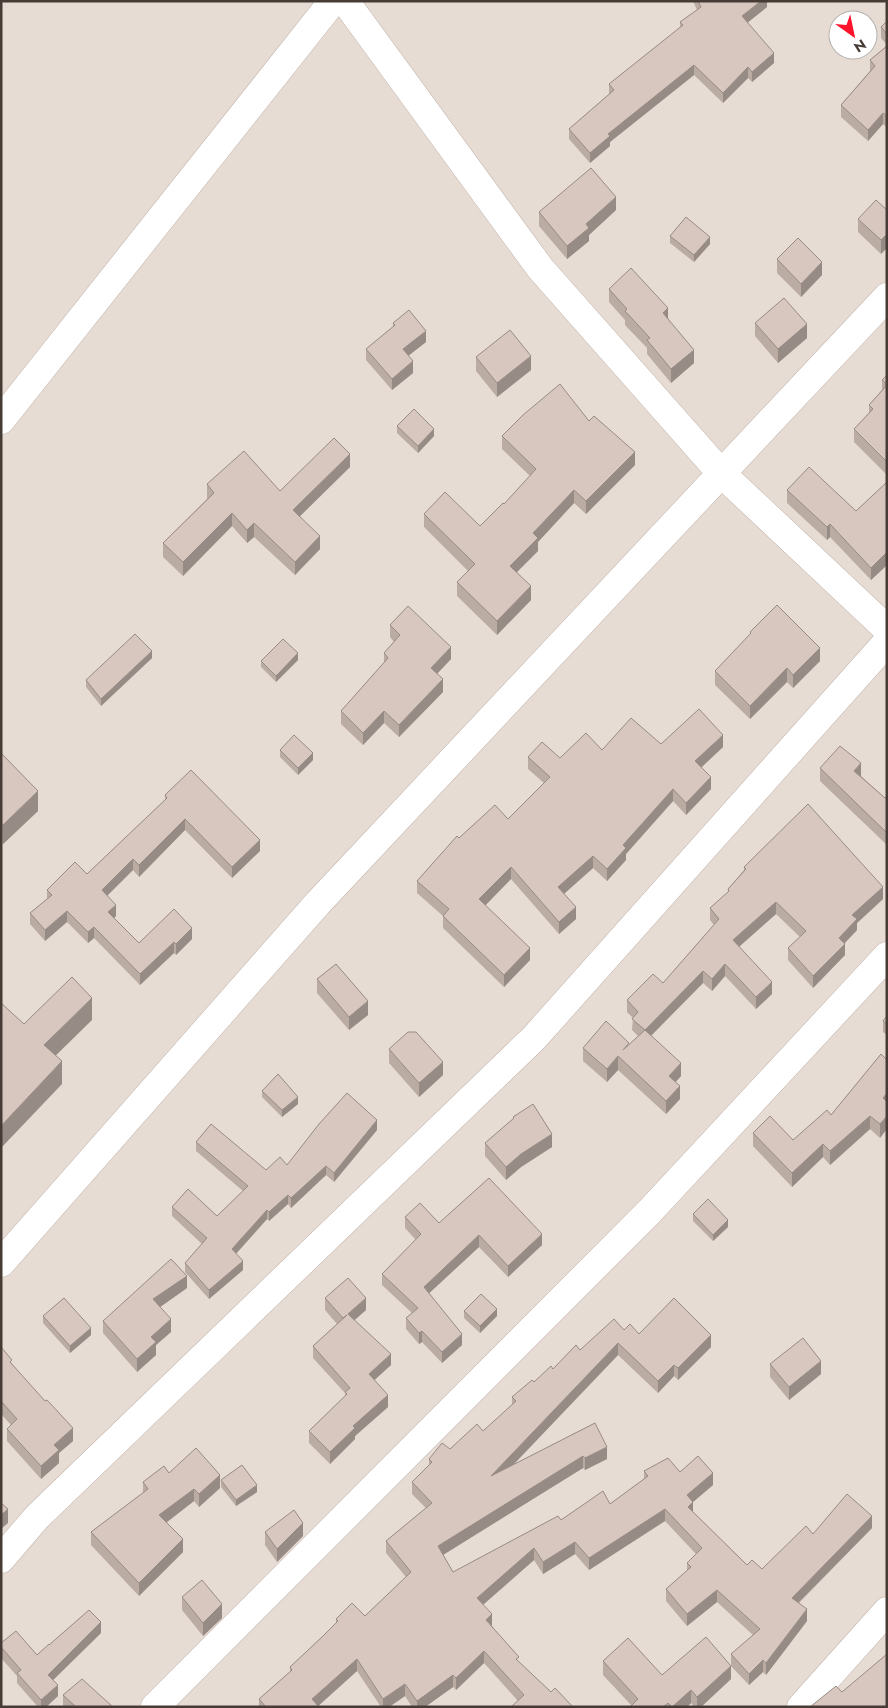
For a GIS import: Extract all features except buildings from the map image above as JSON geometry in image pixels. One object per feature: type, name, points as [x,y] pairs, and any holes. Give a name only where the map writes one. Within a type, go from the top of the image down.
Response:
[{"type":"street","points":[[1,420],[333,1]]},
{"type":"street","points":[[345,1],[540,268],[721,473],[887,629]]},
{"type":"street","points":[[1,1263],[318,903],[887,297]]},
{"type":"street","points":[[1,1559],[37,1517],[534,1038],[887,642]]},
{"type":"street","points":[[155,1707],[650,1211],[887,956]]},
{"type":"street","points":[[801,1707],[887,1611]]},
{"type":"shaded area","points":[[1,1],[887,1],[887,1707],[1,1707]]}]
